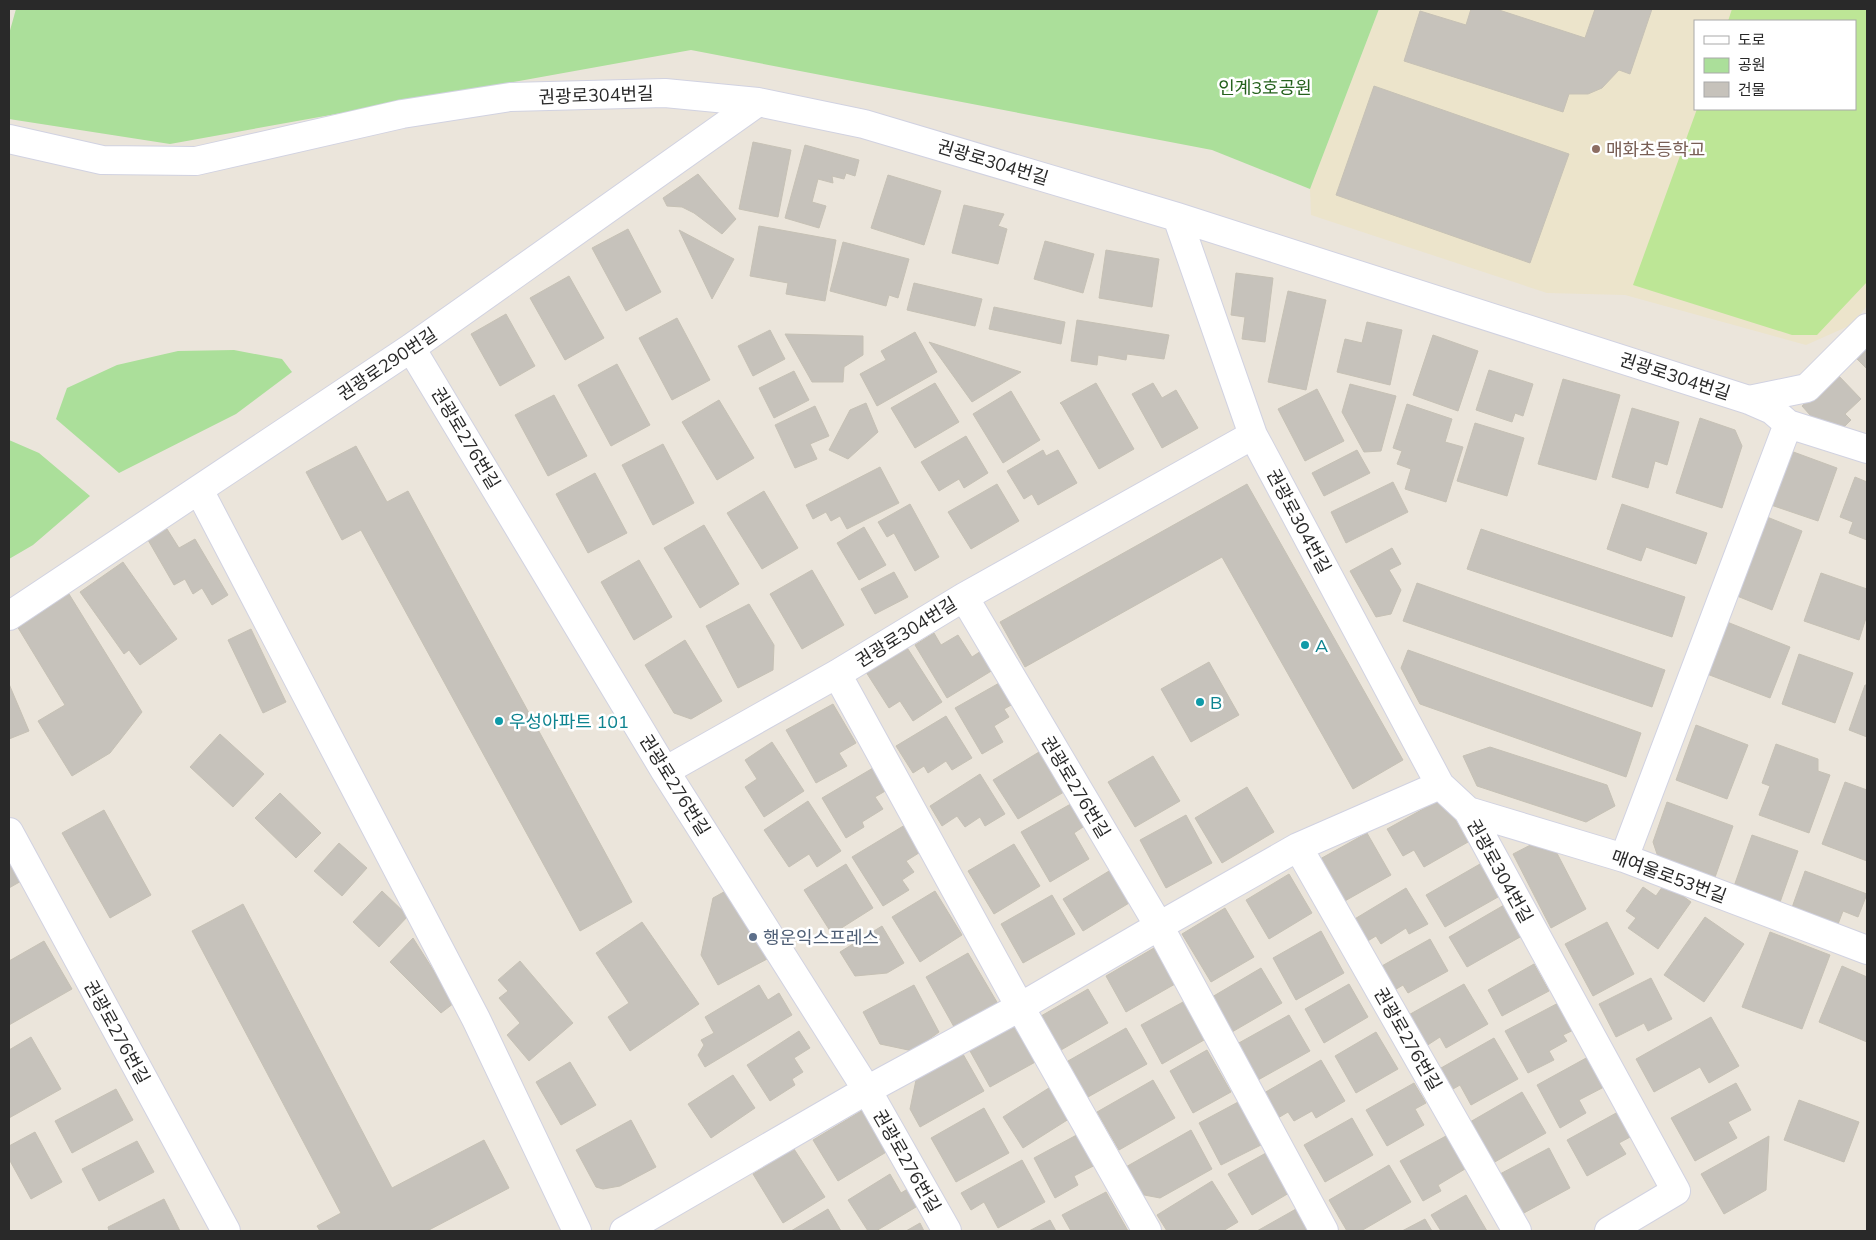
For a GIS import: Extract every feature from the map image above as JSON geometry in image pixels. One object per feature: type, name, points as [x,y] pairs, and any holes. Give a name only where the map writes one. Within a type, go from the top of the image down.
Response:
[{"type":"street","name":"권광로304번길","points":[[9,139],[102,160],[196,161],[402,114],[510,97],[665,93],[758,102],[864,124],[1177,217],[1770,411],[1867,449]]},
{"type":"street","name":"권광로290번길","points":[[9,616],[411,348],[758,102]]},
{"type":"street","name":"권광로304번길","points":[[1177,217],[1252,435],[1440,785],[1468,811],[1676,1191],[1609,1231]]},
{"type":"street","points":[[1624,858],[1770,411],[1807,388],[1867,328]]},
{"type":"street","name":"권광로276번길","points":[[411,348],[665,771],[867,1090],[948,1231]]},
{"type":"street","name":"권광로304번길","points":[[665,771],[837,674],[964,597],[1252,435]]},
{"type":"street","points":[[199,490],[476,1019],[577,1231]]},
{"type":"street","name":"권광로276번길","points":[[964,597],[1158,926],[1324,1231]]},
{"type":"street","points":[[837,674],[1020,1007],[1147,1231]]},
{"type":"street","name":"권광로276번길","points":[[624,1231],[867,1090],[1020,1007],[1298,847],[1440,785]]},
{"type":"street","name":"매여울로53번길","points":[[1468,811],[1624,858],[1867,950]]},
{"type":"street","name":"권광로276번길","points":[[9,832],[226,1231]]},
{"type":"street","name":"권광로276번길","points":[[1298,847],[1517,1231]]},
{"type":"shaded area","name":"매화초등학교","points":[[1379,9],[1867,9],[1867,306],[1851,325],[1806,345],[1625,295],[1547,293],[1311,215],[1310,189]]},
{"type":"green space","name":"인계3호공원","points":[[16,9],[1379,9],[1310,189],[1212,150],[691,50],[170,144],[9,119],[9,34]]},
{"type":"green space","points":[[1732,9],[1867,9],[1867,282],[1817,335],[1792,335],[1633,285],[1697,110],[1856,110],[1856,20],[1728,20]]},
{"type":"green space","points":[[234,350],[282,359],[292,372],[236,414],[119,473],[56,419],[67,388],[117,365],[178,351]]},
{"type":"green space","points":[[9,440],[39,453],[90,496],[33,545],[9,559]]},
{"type":"building","points":[[1471,9],[1496,9],[1585,38],[1595,9],[1652,9],[1630,74],[1619,70],[1602,88],[1588,94],[1569,94],[1563,112],[1404,61],[1420,11],[1466,25]]},
{"type":"building","points":[[1374,86],[1569,154],[1530,263],[1336,195]]},
{"type":"building","points":[[753,142],[791,150],[778,217],[739,209]]},
{"type":"building","points":[[805,145],[859,160],[855,176],[846,173],[844,179],[832,176],[833,183],[818,179],[812,202],[826,206],[819,228],[785,218]]},
{"type":"building","points":[[698,174],[736,219],[722,234],[694,213],[682,207],[667,206],[663,198]]},
{"type":"building","points":[[888,175],[941,191],[924,245],[871,228]]},
{"type":"building","points":[[964,205],[1004,214],[998,226],[1007,229],[998,264],[952,253]]},
{"type":"building","points":[[759,226],[836,240],[825,301],[786,294],[788,283],[750,276]]},
{"type":"building","points":[[628,229],[661,292],[626,311],[592,248]]},
{"type":"building","points":[[679,230],[734,259],[712,299]]},
{"type":"building","points":[[1045,241],[1094,254],[1083,293],[1034,279]]},
{"type":"building","points":[[843,242],[909,259],[898,298],[889,295],[886,306],[830,291]]},
{"type":"building","points":[[1106,250],[1159,259],[1152,307],[1099,298]]},
{"type":"building","points":[[1236,273],[1273,278],[1265,342],[1242,339],[1245,317],[1231,315]]},
{"type":"building","points":[[569,276],[604,338],[565,360],[530,298]]},
{"type":"building","points":[[914,283],[982,299],[975,326],[907,310]]},
{"type":"building","points":[[1288,291],[1326,300],[1306,390],[1268,382]]},
{"type":"building","points":[[994,307],[1065,322],[1061,344],[989,329]]},
{"type":"building","points":[[506,314],[535,366],[500,386],[471,334]]},
{"type":"building","points":[[677,318],[710,380],[672,400],[639,338]]},
{"type":"building","points":[[1077,320],[1169,335],[1164,359],[1127,354],[1126,360],[1098,355],[1097,365],[1071,361]]},
{"type":"building","points":[[1367,322],[1402,330],[1390,385],[1337,372],[1345,339],[1362,343]]},
{"type":"building","points":[[770,330],[785,359],[753,376],[738,346]]},
{"type":"building","points":[[915,332],[937,372],[877,406],[860,374],[886,360],[881,351]]},
{"type":"building","points":[[1867,332],[1867,369],[1849,351]]},
{"type":"building","points":[[785,334],[863,336],[863,355],[844,367],[843,382],[812,382]]},
{"type":"building","points":[[1433,335],[1478,351],[1458,411],[1413,395]]},
{"type":"building","points":[[929,342],[1021,372],[972,402]]},
{"type":"building","points":[[617,364],[650,425],[611,446],[578,385]]},
{"type":"building","points":[[1489,370],[1533,384],[1523,416],[1515,413],[1512,422],[1476,410]]},
{"type":"building","points":[[794,371],[809,400],[774,418],[759,388]]},
{"type":"building","points":[[1837,374],[1861,399],[1845,414],[1851,420],[1841,430],[1819,425],[1802,406]]},
{"type":"building","points":[[1563,379],[1620,395],[1596,480],[1538,464]]},
{"type":"building","points":[[935,383],[959,422],[915,448],[891,408]]},
{"type":"building","points":[[1096,383],[1134,449],[1099,469],[1060,403]]},
{"type":"building","points":[[1153,383],[1162,398],[1176,390],[1198,428],[1162,448],[1132,394]]},
{"type":"building","points":[[1350,384],[1396,396],[1381,451],[1364,452],[1342,412]]},
{"type":"building","points":[[1317,389],[1344,441],[1305,461],[1278,409]]},
{"type":"building","points":[[1011,391],[1040,440],[1003,463],[973,414]]},
{"type":"building","points":[[554,395],[587,456],[548,476],[515,415]]},
{"type":"building","points":[[719,400],[754,458],[717,480],[682,422]]},
{"type":"building","points":[[866,403],[878,432],[848,459],[829,450],[850,410]]},
{"type":"building","points":[[1407,404],[1452,419],[1445,442],[1463,447],[1446,502],[1405,489],[1411,469],[1397,464],[1402,451],[1393,448]]},
{"type":"building","points":[[815,406],[829,436],[810,444],[817,459],[795,468],[775,425]]},
{"type":"building","points":[[1632,408],[1679,422],[1667,465],[1655,461],[1648,488],[1612,477]]},
{"type":"building","points":[[1700,418],[1735,430],[1742,446],[1722,508],[1676,493]]},
{"type":"building","points":[[1475,423],[1524,438],[1507,496],[1457,481]]},
{"type":"building","points":[[966,436],[988,473],[964,488],[959,479],[939,491],[921,462]]},
{"type":"building","points":[[663,444],[694,503],[653,525],[622,465]]},
{"type":"building","name":"우성아파트 101","points":[[356,446],[387,502],[408,491],[632,902],[580,931],[361,530],[342,540],[306,472]]},
{"type":"building","points":[[1043,450],[1046,456],[1058,450],[1077,483],[1038,505],[1032,494],[1024,499],[1007,471]]},
{"type":"building","points":[[1357,450],[1370,473],[1324,496],[1312,473]]},
{"type":"building","points":[[1788,450],[1837,468],[1818,521],[1768,504]]},
{"type":"building","points":[[880,467],[899,503],[847,529],[840,516],[831,521],[826,512],[813,519],[806,505]]},
{"type":"building","points":[[595,473],[627,533],[588,553],[556,494]]},
{"type":"building","points":[[1855,477],[1867,482],[1867,540],[1849,533],[1853,522],[1840,517]]},
{"type":"building","points":[[1393,482],[1408,512],[1346,543],[1331,512]]},
{"type":"building","points":[[997,484],[1019,521],[971,549],[948,512]]},
{"type":"building","name":"A","points":[[1247,484],[1403,760],[1353,789],[1222,557],[1025,667],[1000,622]]},
{"type":"building","points":[[764,491],[798,548],[762,569],[727,513]]},
{"type":"building","points":[[910,504],[939,557],[915,571],[894,533],[887,537],[878,522]]},
{"type":"building","points":[[1622,504],[1707,533],[1696,564],[1646,547],[1641,561],[1607,549]]},
{"type":"building","points":[[1767,517],[1802,531],[1772,610],[1737,596]]},
{"type":"building","points":[[704,525],[739,584],[700,608],[664,548]]},
{"type":"building","points":[[864,527],[886,565],[859,580],[837,543]]},
{"type":"building","points":[[167,529],[179,548],[195,539],[228,595],[212,605],[202,588],[193,594],[185,579],[174,585],[148,540]]},
{"type":"building","points":[[1481,529],[1685,597],[1672,637],[1467,569]]},
{"type":"building","points":[[1392,548],[1401,564],[1389,570],[1401,590],[1391,614],[1376,617],[1350,571]]},
{"type":"building","points":[[639,560],[672,617],[634,640],[601,582]]},
{"type":"building","points":[[123,562],[177,639],[140,665],[129,650],[124,654],[80,592]]},
{"type":"building","points":[[812,570],[844,625],[802,649],[770,594]]},
{"type":"building","points":[[894,572],[908,597],[875,614],[861,589]]},
{"type":"building","points":[[1821,573],[1867,589],[1867,615],[1859,640],[1804,621]]},
{"type":"building","points":[[1417,583],[1665,670],[1652,707],[1403,621]]},
{"type":"building","points":[[69,594],[142,712],[110,753],[72,776],[38,721],[65,705],[17,626]]},
{"type":"building","points":[[749,604],[774,645],[773,670],[738,688],[706,626]]},
{"type":"building","points":[[1727,622],[1790,647],[1770,698],[1707,674]]},
{"type":"building","points":[[251,629],[286,702],[263,713],[228,640]]},
{"type":"building","points":[[934,633],[941,645],[958,635],[972,657],[981,651],[993,670],[947,698],[915,645]]},
{"type":"building","points":[[685,640],[722,701],[691,719],[674,713],[645,665]]},
{"type":"building","points":[[906,646],[942,702],[913,721],[900,701],[889,708],[866,672]]},
{"type":"building","points":[[1408,650],[1641,733],[1626,777],[1420,704],[1401,668]]},
{"type":"building","points":[[1799,654],[1853,673],[1835,723],[1782,704]]},
{"type":"building","name":"B","points":[[1209,662],[1239,715],[1191,742],[1161,689]]},
{"type":"building","points":[[1001,682],[1013,704],[1004,709],[1009,717],[994,726],[1003,742],[982,754],[955,708]]},
{"type":"building","points":[[9,684],[29,731],[9,739]]},
{"type":"building","points":[[1865,685],[1867,685],[1867,737],[1849,730]]},
{"type":"building","points":[[833,704],[856,743],[839,753],[847,766],[816,783],[786,730]]},
{"type":"building","points":[[946,716],[972,758],[952,770],[946,761],[928,773],[924,766],[913,773],[896,746]]},
{"type":"building","points":[[1696,725],[1748,745],[1727,799],[1676,780]]},
{"type":"building","points":[[220,734],[264,774],[233,807],[190,767]]},
{"type":"building","points":[[772,742],[804,791],[764,817],[745,787],[757,779],[745,760]]},
{"type":"building","points":[[1776,744],[1818,759],[1818,771],[1830,775],[1809,833],[1759,815],[1770,786],[1762,783]]},
{"type":"building","points":[[1490,747],[1607,785],[1615,806],[1586,822],[1477,786],[1463,756]]},
{"type":"building","points":[[1044,749],[1069,789],[1018,819],[993,780]]},
{"type":"building","points":[[1153,756],[1180,801],[1135,827],[1108,782]]},
{"type":"building","points":[[873,768],[887,790],[875,797],[883,809],[862,822],[864,827],[846,838],[822,798]]},
{"type":"building","points":[[980,774],[1005,814],[985,826],[980,817],[965,827],[957,816],[942,826],[930,806]]},
{"type":"building","points":[[1845,782],[1867,790],[1867,861],[1822,844]]},
{"type":"building","points":[[1247,787],[1274,832],[1222,863],[1195,818]]},
{"type":"building","points":[[280,793],[321,833],[296,858],[255,818]]},
{"type":"building","points":[[1443,798],[1468,842],[1424,867],[1414,850],[1403,856],[1387,829]]},
{"type":"building","points":[[808,801],[841,851],[817,867],[809,854],[789,867],[764,830]]},
{"type":"building","points":[[1076,801],[1089,823],[1074,833],[1089,859],[1050,882],[1021,832]]},
{"type":"building","points":[[1667,802],[1733,826],[1713,883],[1660,863],[1653,842]]},
{"type":"building","points":[[104,810],[151,895],[110,918],[62,833]]},
{"type":"building","points":[[1186,815],[1212,863],[1166,888],[1140,840]]},
{"type":"building","points":[[905,825],[922,851],[906,861],[914,872],[902,880],[909,890],[883,906],[852,857]]},
{"type":"building","points":[[1367,833],[1391,875],[1343,902],[1320,859]]},
{"type":"building","points":[[1752,835],[1798,851],[1778,908],[1732,892]]},
{"type":"building","points":[[1548,836],[1586,909],[1551,928],[1513,854]]},
{"type":"building","points":[[339,843],[367,868],[342,896],[314,871]]},
{"type":"building","points":[[1014,844],[1040,886],[994,914],[968,871]]},
{"type":"building","points":[[9,854],[23,880],[9,888]]},
{"type":"building","points":[[846,864],[873,908],[832,934],[804,890]]},
{"type":"building","points":[[1480,864],[1498,897],[1445,927],[1426,895]]},
{"type":"building","points":[[1114,868],[1134,900],[1083,931],[1063,899]]},
{"type":"building","points":[[1805,871],[1867,894],[1858,917],[1843,911],[1835,932],[1789,916]]},
{"type":"building","points":[[1289,874],[1312,913],[1269,939],[1246,900]]},
{"type":"building","points":[[1665,883],[1691,902],[1658,949],[1628,928],[1636,918],[1626,911],[1643,887],[1656,896]]},
{"type":"building","points":[[731,888],[769,958],[718,985],[701,955],[713,898]]},
{"type":"building","points":[[1406,888],[1428,924],[1409,934],[1406,928],[1381,944],[1376,936],[1366,942],[1353,920]]},
{"type":"building","points":[[382,891],[408,916],[379,947],[353,922]]},
{"type":"building","points":[[935,891],[962,935],[920,962],[892,917]]},
{"type":"building","points":[[1052,895],[1075,934],[1023,963],[1001,924]]},
{"type":"building","points":[[1511,901],[1529,932],[1467,967],[1449,937]]},
{"type":"building","points":[[243,904],[392,1188],[484,1140],[509,1188],[427,1231],[320,1231],[317,1226],[341,1213],[192,931]]},
{"type":"building","points":[[1225,908],[1254,957],[1211,982],[1182,934]]},
{"type":"building","points":[[1705,917],[1744,944],[1704,1002],[1664,975]]},
{"type":"building","points":[[642,922],[699,1004],[630,1051],[608,1017],[629,1003],[596,953]]},
{"type":"building","points":[[1607,922],[1634,974],[1593,996],[1565,944]]},
{"type":"building","points":[[882,926],[904,963],[887,973],[855,976],[840,952]]},
{"type":"building","points":[[1321,931],[1344,973],[1296,1000],[1273,958]]},
{"type":"building","points":[[1770,932],[1830,955],[1802,1029],[1742,1007]]},
{"type":"building","points":[[413,938],[454,1003],[441,1013],[390,962]]},
{"type":"building","points":[[1430,939],[1448,971],[1408,993],[1403,985],[1393,991],[1380,967]]},
{"type":"building","points":[[44,941],[72,989],[9,1025],[9,961]]},
{"type":"building","points":[[1154,948],[1175,984],[1126,1012],[1106,976]]},
{"type":"building","points":[[968,953],[1001,1009],[958,1034],[926,977]]},
{"type":"building","points":[[520,961],[573,1023],[529,1061],[507,1035],[520,1023],[499,998],[508,991],[498,980]]},
{"type":"building","points":[[1534,964],[1549,991],[1502,1016],[1488,990]]},
{"type":"building","points":[[1842,966],[1867,977],[1867,1042],[1819,1022]]},
{"type":"building","points":[[1261,968],[1282,1003],[1232,1032],[1212,997]]},
{"type":"building","points":[[1651,978],[1672,1019],[1648,1031],[1644,1023],[1616,1037],[1599,1004]]},
{"type":"building","points":[[1349,984],[1368,1017],[1324,1043],[1305,1009]]},
{"type":"building","points":[[1464,984],[1488,1024],[1446,1048],[1440,1037],[1423,1048],[1405,1017]]},
{"type":"building","points":[[759,985],[768,1000],[779,993],[792,1015],[705,1067],[698,1055],[704,1045],[701,1040],[714,1033],[705,1017]]},
{"type":"building","points":[[914,985],[939,1032],[913,1051],[880,1044],[863,1012]]},
{"type":"building","points":[[1088,989],[1108,1023],[1061,1050],[1041,1016]]},
{"type":"building","points":[[1564,1000],[1578,1028],[1563,1035],[1567,1041],[1549,1051],[1554,1060],[1528,1073],[1505,1031]]},
{"type":"building","points":[[1183,1002],[1204,1040],[1162,1064],[1141,1025]]},
{"type":"building","points":[[1289,1015],[1310,1051],[1258,1080],[1237,1044]]},
{"type":"building","points":[[1711,1017],[1739,1066],[1709,1083],[1700,1067],[1654,1092],[1636,1059]]},
{"type":"building","points":[[1019,1024],[1039,1060],[990,1087],[970,1051]]},
{"type":"building","points":[[1126,1028],[1147,1064],[1088,1097],[1068,1061]]},
{"type":"building","points":[[799,1031],[810,1048],[794,1058],[803,1072],[792,1079],[795,1085],[770,1101],[747,1065]]},
{"type":"building","points":[[1376,1032],[1398,1069],[1356,1093],[1335,1056]]},
{"type":"building","points":[[31,1037],[61,1089],[9,1118],[9,1050]]},
{"type":"building","points":[[1494,1038],[1518,1079],[1471,1105],[1460,1085],[1453,1089],[1441,1068]]},
{"type":"building","points":[[1207,1050],[1231,1092],[1193,1113],[1170,1071]]},
{"type":"building","points":[[963,1054],[984,1091],[920,1127],[910,1109],[916,1080]]},
{"type":"building","points":[[1588,1057],[1604,1087],[1579,1100],[1586,1113],[1560,1128],[1537,1085]]},
{"type":"building","points":[[1321,1060],[1345,1101],[1316,1118],[1312,1111],[1294,1121],[1288,1112],[1278,1118],[1264,1093]]},
{"type":"building","points":[[570,1062],[596,1105],[561,1125],[536,1082]]},
{"type":"building","points":[[733,1075],[755,1108],[711,1138],[688,1104]]},
{"type":"building","points":[[1153,1080],[1175,1118],[1119,1150],[1097,1112]]},
{"type":"building","points":[[1414,1083],[1426,1103],[1415,1109],[1424,1125],[1387,1146],[1366,1110]]},
{"type":"building","points":[[1736,1083],[1751,1110],[1728,1122],[1737,1138],[1695,1161],[1671,1118]]},
{"type":"building","points":[[1052,1086],[1072,1117],[1023,1148],[1003,1117]]},
{"type":"building","points":[[116,1089],[133,1120],[72,1153],[55,1121]]},
{"type":"building","points":[[1522,1092],[1546,1133],[1493,1163],[1470,1122]]},
{"type":"building","points":[[1799,1100],[1859,1122],[1844,1162],[1784,1140]]},
{"type":"building","points":[[1240,1101],[1263,1144],[1221,1165],[1199,1123]]},
{"type":"building","points":[[984,1108],[1009,1153],[956,1182],[931,1138]]},
{"type":"building","points":[[863,1110],[888,1151],[838,1181],[813,1140]]},
{"type":"building","points":[[1618,1112],[1632,1136],[1619,1143],[1626,1154],[1587,1176],[1567,1140]]},
{"type":"building","points":[[1352,1118],[1373,1155],[1325,1182],[1304,1145]]},
{"type":"building","points":[[631,1120],[656,1167],[620,1186],[603,1189],[596,1187],[576,1150]]},
{"type":"building","points":[[1191,1130],[1212,1169],[1160,1198],[1139,1194],[1124,1168]]},
{"type":"building","points":[[1084,1131],[1101,1162],[1074,1176],[1078,1185],[1055,1198],[1034,1158]]},
{"type":"building","points":[[35,1132],[62,1182],[31,1199],[9,1159],[9,1146]]},
{"type":"building","points":[[1446,1136],[1465,1169],[1438,1185],[1441,1191],[1423,1201],[1400,1161]]},
{"type":"building","points":[[1769,1136],[1766,1190],[1724,1214],[1701,1174]]},
{"type":"building","points":[[137,1141],[154,1172],[99,1201],[82,1169]]},
{"type":"building","points":[[1549,1148],[1570,1188],[1522,1214],[1500,1174]]},
{"type":"building","points":[[794,1149],[825,1197],[783,1223],[753,1174]]},
{"type":"building","points":[[1266,1153],[1289,1193],[1252,1215],[1228,1174]]},
{"type":"building","points":[[1022,1160],[1045,1202],[998,1228],[984,1202],[971,1210],[961,1193]]},
{"type":"building","points":[[1389,1165],[1411,1202],[1361,1231],[1347,1231],[1329,1200]]},
{"type":"building","points":[[890,1174],[901,1193],[911,1187],[921,1204],[876,1231],[868,1231],[848,1200]]},
{"type":"building","points":[[1212,1181],[1238,1222],[1223,1231],[1167,1231],[1157,1215]]},
{"type":"building","points":[[1106,1192],[1128,1231],[1071,1231],[1062,1215]]},
{"type":"building","points":[[1466,1195],[1487,1231],[1441,1231],[1431,1215]]},
{"type":"building","points":[[164,1199],[180,1231],[109,1231],[108,1227]]},
{"type":"building","points":[[828,1209],[841,1231],[791,1231]]},
{"type":"building","points":[[1296,1209],[1309,1231],[1257,1231]]},
{"type":"building","points":[[1425,1219],[1432,1231],[1402,1231]]},
{"type":"building","points":[[1050,1220],[1056,1231],[1029,1231]]},
{"type":"building","points":[[920,1223],[924,1231],[906,1231]]},
{"type":"place","name":"매화초등학교","points":[[1596,149]]},
{"type":"place","name":"A","points":[[1305,645]]},
{"type":"place","name":"B","points":[[1200,702]]},
{"type":"place","name":"우성아파트 101","points":[[499,721]]},
{"type":"place","name":"행운익스프레스","points":[[753,937]]}]
